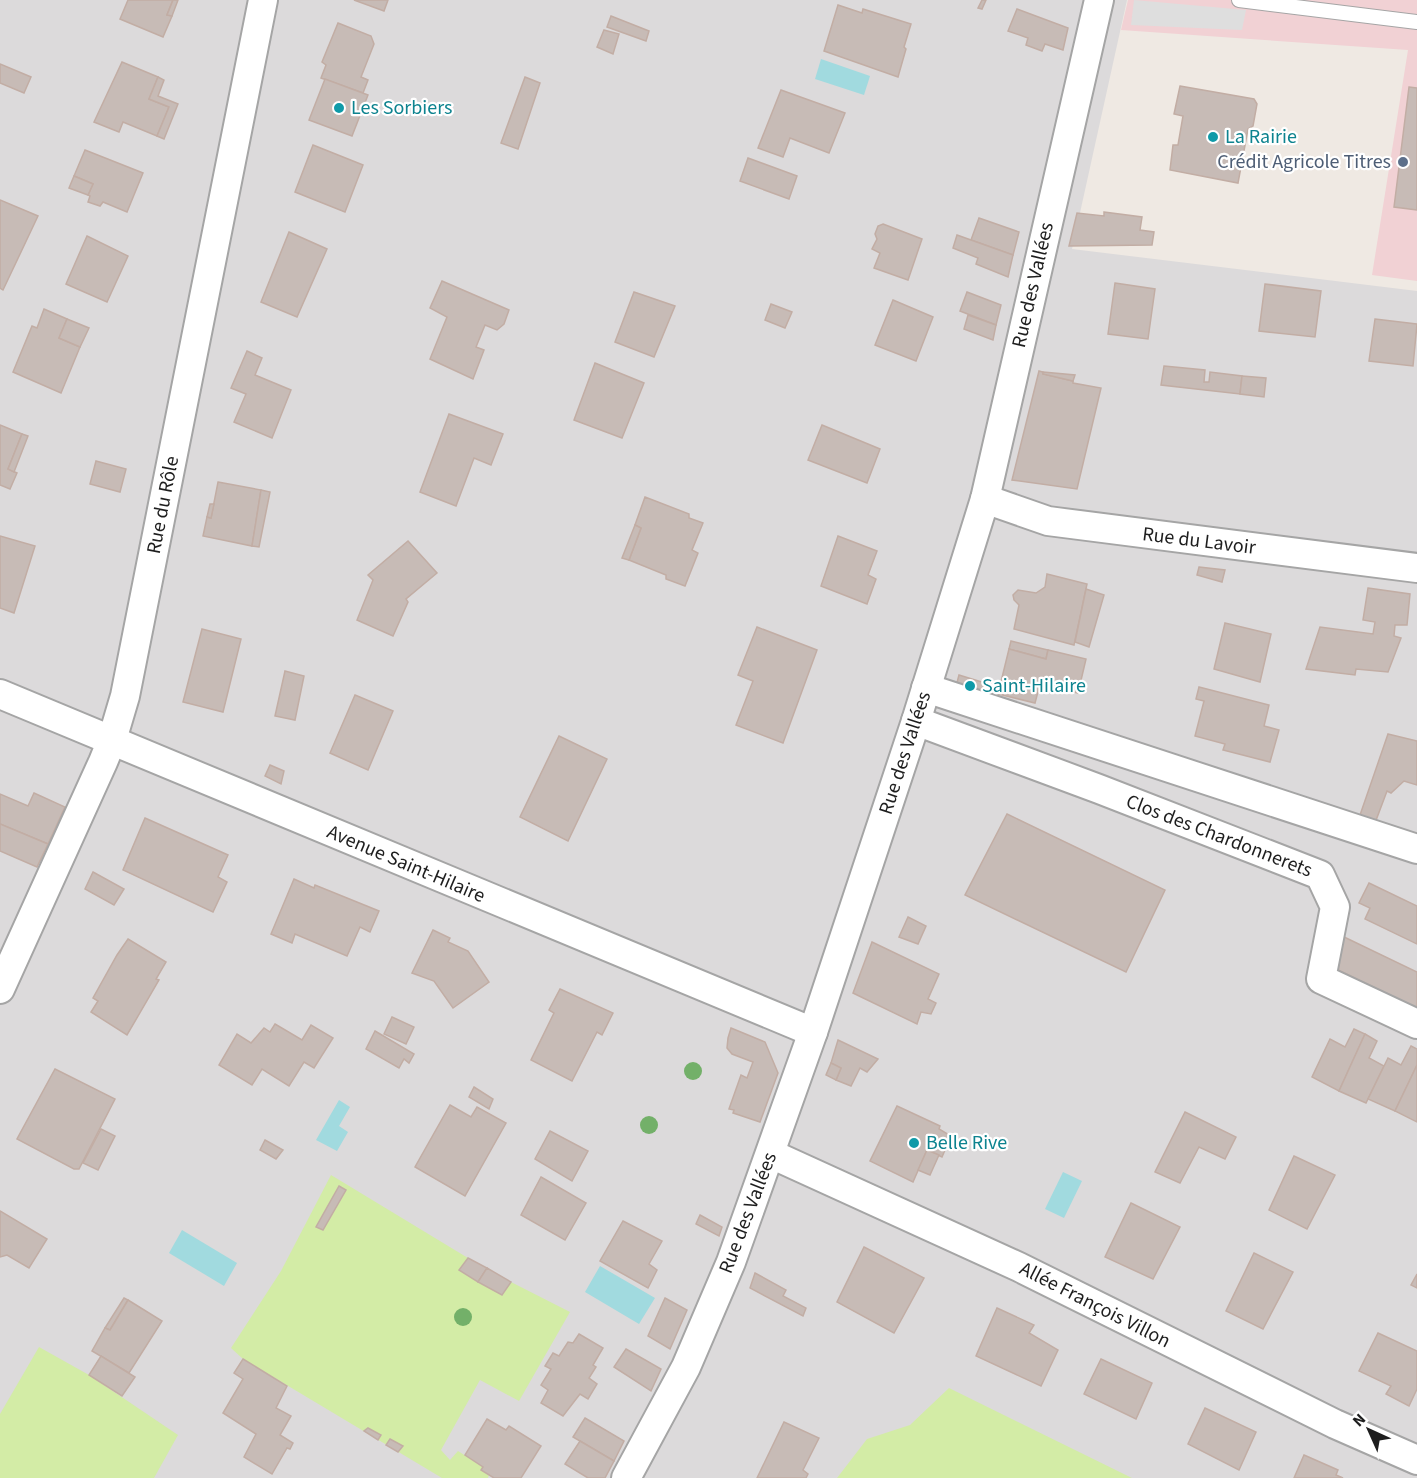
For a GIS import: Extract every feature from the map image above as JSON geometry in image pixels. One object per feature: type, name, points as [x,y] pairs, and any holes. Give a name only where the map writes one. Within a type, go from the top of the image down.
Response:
[{"type":"street","name":"Rue du Rôle","points":[[0,989],[112,740],[125,696],[263,0]]},
{"type":"street","name":"Rue des Vallées","points":[[626,1478],[686,1367],[731,1262],[813,1032],[916,721],[984,499],[1099,0]]},
{"type":"street","name":"Rue du Lavoir","points":[[984,499],[1048,521],[1417,568]]},
{"type":"street","points":[[926,688],[1417,849]]},
{"type":"street","name":"Avenue Saint-Hilaire","points":[[0,694],[813,1032]]},
{"type":"street","name":"Clos des Chardonnerets","points":[[916,721],[1320,875],[1335,907],[1321,979],[1417,1024]]},
{"type":"street","name":"Allée François Villon","points":[[771,1154],[1019,1267],[1314,1414],[1417,1460]]},
{"type":"lane","points":[[1239,0],[1417,22]]},
{"type":"shaded area","points":[[0,0],[1127,0],[1072,249],[1417,291],[1417,1478],[0,1478]]},
{"type":"shaded area","name":"Crédit Agricole Titres","points":[[1128,0],[1417,0],[1417,281],[1372,275],[1408,50],[1121,30]]},
{"type":"shaded area","points":[[1134,0],[1246,10],[1242,30],[1131,25]]},
{"type":"green space","points":[[331,1175],[468,1258],[459,1270],[502,1295],[511,1282],[570,1312],[519,1401],[480,1380],[441,1450],[450,1460],[458,1451],[483,1467],[481,1470],[489,1475],[488,1478],[442,1478],[243,1359],[231,1348],[281,1271]]},
{"type":"green space","points":[[39,1347],[89,1375],[178,1435],[154,1478],[0,1478],[0,1414]]},
{"type":"green space","points":[[949,1388],[1132,1478],[837,1478],[867,1439],[910,1425]]},
{"type":"water","points":[[821,59],[870,76],[864,95],[815,79]]},
{"type":"water","points":[[339,1100],[350,1107],[339,1126],[348,1132],[337,1151],[316,1140]]},
{"type":"water","points":[[1063,1172],[1082,1181],[1064,1218],[1045,1209]]},
{"type":"water","points":[[182,1230],[237,1263],[224,1286],[169,1253]]},
{"type":"water","points":[[600,1266],[655,1298],[639,1324],[585,1292]]},
{"type":"building","points":[[128,0],[173,0],[167,15],[172,16],[163,37],[120,19]]},
{"type":"building","points":[[173,0],[178,0],[172,16],[167,15]]},
{"type":"building","points":[[354,0],[388,0],[384,11]]},
{"type":"building","points":[[982,0],[986,0],[982,9],[978,8]]},
{"type":"building","points":[[838,5],[862,13],[863,9],[911,24],[898,77],[824,51]]},
{"type":"building","points":[[1017,9],[1068,28],[1063,50],[1045,44],[1042,51],[1026,45],[1028,38],[1008,31]]},
{"type":"building","points":[[611,16],[649,31],[646,41],[607,27]]},
{"type":"building","points":[[338,23],[371,36],[374,44],[361,77],[368,80],[363,93],[321,78],[326,65],[322,62]]},
{"type":"building","points":[[604,30],[619,34],[613,54],[597,47]]},
{"type":"building","points":[[122,62],[158,77],[149,99],[169,107],[157,136],[123,122],[119,132],[94,122]]},
{"type":"building","points":[[0,64],[31,77],[24,93],[0,83]]},
{"type":"building","points":[[158,77],[164,80],[158,96],[178,104],[164,139],[157,136],[169,107],[149,99]]},
{"type":"building","points":[[525,77],[540,83],[518,149],[501,143]]},
{"type":"building","name":"Les Sorbiers","points":[[325,79],[368,95],[352,136],[309,120]]},
{"type":"building","name":"La Rairie","points":[[1180,86],[1254,99],[1257,104],[1253,126],[1248,129],[1238,183],[1170,170],[1173,145],[1178,145],[1183,116],[1174,114]]},
{"type":"building","points":[[1409,87],[1417,88],[1417,210],[1394,207]]},
{"type":"building","points":[[781,90],[845,113],[829,153],[790,138],[783,157],[758,148]]},
{"type":"building","points":[[313,145],[363,165],[345,212],[295,192]]},
{"type":"building","points":[[85,150],[143,173],[127,212],[103,202],[100,206],[88,202],[90,196],[88,195],[93,184],[74,176]]},
{"type":"building","points":[[748,158],[797,176],[789,199],[740,181]]},
{"type":"building","points":[[74,176],[93,184],[88,195],[69,188]]},
{"type":"building","points":[[0,200],[38,216],[3,290],[0,288]]},
{"type":"building","points":[[1104,212],[1142,217],[1140,230],[1154,232],[1152,245],[1069,246],[1077,213],[1104,216]]},
{"type":"building","points":[[979,218],[1019,232],[1013,255],[971,240]]},
{"type":"building","points":[[883,224],[922,239],[908,280],[874,268],[880,253],[872,249],[877,239],[875,234],[878,226]]},
{"type":"building","points":[[289,232],[327,249],[297,317],[261,302]]},
{"type":"building","points":[[957,235],[1013,255],[1008,277],[976,264],[978,258],[953,248]]},
{"type":"building","points":[[87,236],[128,256],[107,302],[66,284]]},
{"type":"building","points":[[442,281],[509,310],[504,324],[497,330],[485,325],[476,347],[484,350],[473,379],[430,359],[447,317],[430,308]]},
{"type":"building","points":[[1115,283],[1155,289],[1148,339],[1108,334]]},
{"type":"building","points":[[1265,284],[1321,291],[1315,337],[1259,331]]},
{"type":"building","points":[[634,292],[675,306],[654,357],[615,342]]},
{"type":"building","points":[[967,292],[1001,305],[996,325],[960,311]]},
{"type":"building","points":[[893,300],[933,317],[916,361],[875,345]]},
{"type":"building","points":[[771,304],[792,312],[785,328],[765,320]]},
{"type":"building","points":[[44,309],[67,319],[59,338],[80,347],[61,393],[13,372],[32,326],[37,328]]},
{"type":"building","points":[[968,315],[996,325],[993,340],[964,329]]},
{"type":"building","points":[[67,319],[89,328],[80,347],[59,338]]},
{"type":"building","points":[[1375,319],[1417,324],[1413,366],[1369,361]]},
{"type":"building","points":[[247,351],[262,358],[255,375],[291,390],[272,438],[234,422],[246,394],[231,388]]},
{"type":"building","points":[[595,363],[644,383],[622,438],[574,420]]},
{"type":"building","points":[[1164,366],[1205,370],[1204,382],[1209,382],[1210,372],[1242,376],[1240,394],[1161,385]]},
{"type":"building","points":[[1039,371],[1073,381],[1073,383],[1101,388],[1077,489],[1012,480]]},
{"type":"building","points":[[1043,372],[1075,375],[1073,381],[1043,374]]},
{"type":"building","points":[[1242,376],[1266,378],[1264,397],[1240,394]]},
{"type":"building","points":[[449,414],[503,434],[491,465],[474,458],[456,506],[420,492]]},
{"type":"building","points":[[0,425],[22,434],[8,469],[17,473],[10,489],[0,485]]},
{"type":"building","points":[[822,425],[880,449],[867,483],[808,460]]},
{"type":"building","points":[[22,434],[28,436],[14,472],[8,469]]},
{"type":"building","points":[[96,461],[126,469],[120,492],[90,484]]},
{"type":"building","points":[[218,482],[261,490],[252,546],[203,536],[207,517],[211,518]]},
{"type":"building","points":[[261,490],[270,492],[259,547],[252,546]]},
{"type":"building","points":[[645,497],[689,514],[689,518],[703,523],[692,550],[698,553],[685,586],[666,579],[666,575],[629,560],[641,528],[635,525]]},
{"type":"building","points":[[210,504],[214,504],[211,518],[207,517]]},
{"type":"building","points":[[635,525],[641,528],[629,560],[622,558]]},
{"type":"building","points":[[0,536],[35,546],[14,613],[0,608]]},
{"type":"building","points":[[838,536],[877,551],[868,575],[876,579],[867,604],[821,586]]},
{"type":"building","points":[[408,541],[437,573],[406,599],[408,602],[393,636],[357,620],[373,580],[368,575]]},
{"type":"building","points":[[1199,567],[1225,570],[1222,582],[1197,575]]},
{"type":"building","points":[[1047,574],[1087,584],[1074,645],[1014,629],[1019,605],[1013,595],[1018,590],[1036,593],[1045,587]]},
{"type":"building","points":[[1368,588],[1410,594],[1407,625],[1395,625],[1394,636],[1401,638],[1388,672],[1356,669],[1355,675],[1306,669],[1320,627],[1373,634],[1375,622],[1363,620]]},
{"type":"building","points":[[1086,589],[1104,595],[1089,647],[1075,642]]},
{"type":"building","points":[[1225,623],[1271,634],[1260,682],[1214,669]]},
{"type":"building","points":[[757,627],[817,650],[783,743],[736,725],[753,681],[738,675]]},
{"type":"building","points":[[202,629],[241,639],[223,712],[183,702]]},
{"type":"building","points":[[1011,641],[1048,650],[1046,659],[1009,649]]},
{"type":"building","points":[[1009,649],[1046,659],[1048,650],[1086,659],[1078,693],[1040,684],[1035,703],[998,694]]},
{"type":"building","points":[[285,671],[304,676],[295,720],[275,716]]},
{"type":"building","name":"Saint-Hilaire","points":[[959,675],[985,683],[980,698],[955,690]]},
{"type":"building","points":[[1199,687],[1269,705],[1264,726],[1279,730],[1270,762],[1223,750],[1225,744],[1195,736],[1204,701],[1196,699]]},
{"type":"building","points":[[355,695],[393,711],[368,770],[330,753]]},
{"type":"building","points":[[1388,734],[1417,741],[1417,785],[1404,781],[1391,793],[1387,791],[1375,823],[1359,818]]},
{"type":"building","points":[[559,736],[607,759],[568,841],[520,817]]},
{"type":"building","points":[[270,765],[284,771],[281,784],[265,776]]},
{"type":"building","points":[[34,793],[65,807],[48,844],[0,824],[0,794],[28,806]]},
{"type":"building","points":[[1007,814],[1165,890],[1126,972],[965,895]]},
{"type":"building","points":[[145,818],[228,855],[218,877],[227,882],[213,912],[123,870]]},
{"type":"building","points":[[0,824],[48,844],[37,867],[0,851]]},
{"type":"building","points":[[93,872],[124,889],[114,905],[85,889]]},
{"type":"building","points":[[294,879],[379,911],[370,932],[360,927],[347,956],[295,934],[292,943],[271,934]]},
{"type":"building","points":[[1369,883],[1417,906],[1417,944],[1365,919],[1370,908],[1359,903]]},
{"type":"building","points":[[908,917],[926,926],[918,944],[899,937]]},
{"type":"building","points":[[433,930],[450,938],[448,942],[468,951],[489,982],[453,1008],[434,981],[412,973]]},
{"type":"building","points":[[1342,936],[1417,972],[1417,1008],[1328,965]]},
{"type":"building","points":[[128,939],[166,962],[156,979],[159,980],[127,1035],[91,1012],[98,1001],[93,998]]},
{"type":"building","points":[[872,942],[939,974],[928,999],[936,1003],[931,1014],[921,1012],[917,1024],[853,993]]},
{"type":"building","points":[[560,989],[613,1013],[602,1035],[597,1032],[572,1081],[531,1060],[554,1013],[549,1010]]},
{"type":"building","points":[[392,1017],[414,1027],[406,1044],[384,1034]]},
{"type":"building","points":[[275,1024],[302,1040],[311,1025],[333,1038],[314,1068],[304,1062],[289,1086],[262,1069],[252,1085],[219,1065],[237,1034],[251,1043],[264,1028],[270,1032]]},
{"type":"building","points":[[731,1028],[765,1042],[778,1073],[760,1122],[733,1113],[734,1110],[729,1109],[741,1075],[747,1078],[753,1062],[732,1054],[727,1048]]},
{"type":"building","points":[[1354,1029],[1365,1034],[1339,1091],[1312,1077],[1330,1039],[1345,1047]]},
{"type":"building","points":[[375,1031],[414,1054],[409,1063],[404,1059],[399,1068],[366,1049]]},
{"type":"building","points":[[1365,1034],[1377,1041],[1369,1058],[1384,1066],[1366,1103],[1339,1091]]},
{"type":"building","points":[[838,1040],[878,1059],[867,1072],[860,1068],[851,1086],[836,1080],[841,1068],[831,1063]]},
{"type":"building","points":[[1411,1046],[1417,1049],[1417,1065],[1395,1111],[1368,1099],[1388,1058],[1401,1065]]},
{"type":"building","points":[[831,1063],[841,1068],[836,1080],[826,1075]]},
{"type":"building","points":[[1417,1065],[1417,1122],[1395,1111]]},
{"type":"building","points":[[55,1069],[115,1099],[79,1169],[74,1169],[17,1139]]},
{"type":"building","points":[[474,1087],[493,1099],[489,1109],[469,1097]]},
{"type":"building","points":[[450,1105],[471,1117],[477,1107],[506,1123],[465,1196],[415,1167]]},
{"type":"building","name":"Belle Rive","points":[[897,1106],[940,1126],[939,1129],[951,1136],[942,1157],[927,1150],[913,1182],[870,1161]]},
{"type":"building","points":[[1185,1112],[1236,1137],[1225,1159],[1199,1147],[1180,1183],[1155,1172]]},
{"type":"building","points":[[101,1129],[115,1136],[98,1170],[83,1163]]},
{"type":"building","points":[[550,1131],[588,1151],[572,1181],[535,1159]]},
{"type":"building","points":[[265,1140],[283,1150],[276,1159],[260,1150]]},
{"type":"building","points":[[927,1150],[939,1155],[930,1175],[918,1170]]},
{"type":"building","points":[[1294,1156],[1335,1175],[1307,1229],[1269,1210]]},
{"type":"building","points":[[541,1177],[586,1203],[565,1240],[521,1215]]},
{"type":"building","points":[[339,1186],[346,1190],[323,1230],[316,1227]]},
{"type":"building","points":[[1131,1203],[1180,1227],[1153,1279],[1105,1257]]},
{"type":"building","points":[[0,1211],[47,1239],[29,1268],[7,1255],[0,1257]]},
{"type":"building","points":[[700,1215],[722,1227],[719,1236],[696,1224]]},
{"type":"building","points":[[623,1221],[662,1241],[649,1264],[657,1270],[648,1288],[600,1261]]},
{"type":"building","points":[[864,1247],[924,1278],[894,1333],[837,1302]]},
{"type":"building","points":[[1254,1253],[1293,1272],[1263,1329],[1226,1311]]},
{"type":"building","points":[[468,1258],[487,1268],[478,1282],[459,1270]]},
{"type":"building","points":[[487,1268],[511,1282],[502,1295],[478,1282]]},
{"type":"building","points":[[755,1273],[786,1290],[783,1296],[806,1308],[803,1316],[750,1288]]},
{"type":"building","points":[[1417,1274],[1417,1288],[1411,1285]]},
{"type":"building","points":[[124,1298],[128,1300],[110,1330],[105,1328]]},
{"type":"building","points":[[665,1298],[687,1310],[670,1349],[648,1336]]},
{"type":"building","points":[[128,1300],[162,1321],[129,1373],[92,1351],[105,1328],[110,1330]]},
{"type":"building","points":[[997,1308],[1034,1325],[1029,1333],[1058,1350],[1041,1386],[976,1356]]},
{"type":"building","points":[[1378,1333],[1417,1351],[1417,1389],[1409,1406],[1386,1394],[1391,1386],[1359,1371]]},
{"type":"building","points":[[579,1334],[603,1348],[593,1365],[596,1367],[589,1378],[597,1384],[588,1399],[580,1394],[563,1416],[541,1403],[548,1390],[541,1385],[551,1369],[545,1366],[553,1353],[559,1356],[568,1342],[573,1343]]},
{"type":"building","points":[[626,1349],[661,1369],[651,1391],[614,1367]]},
{"type":"building","points":[[101,1356],[135,1377],[122,1396],[89,1375]]},
{"type":"building","points":[[243,1359],[287,1386],[276,1408],[291,1416],[280,1435],[293,1443],[290,1449],[287,1448],[272,1474],[244,1457],[256,1434],[223,1413],[243,1379],[234,1373]]},
{"type":"building","points":[[1101,1359],[1152,1383],[1136,1419],[1084,1394]]},
{"type":"building","points":[[1205,1408],[1256,1432],[1239,1470],[1188,1444]]},
{"type":"building","points":[[585,1418],[624,1441],[614,1461],[573,1437]]},
{"type":"building","points":[[487,1419],[506,1430],[509,1426],[541,1446],[521,1478],[494,1478],[481,1470],[483,1467],[465,1455]]},
{"type":"building","points":[[784,1422],[819,1438],[803,1470],[808,1474],[806,1478],[757,1478]]},
{"type":"building","points":[[368,1428],[381,1435],[378,1440],[364,1431]]},
{"type":"building","points":[[390,1439],[403,1446],[398,1452],[386,1445]]},
{"type":"building","points":[[580,1441],[614,1461],[605,1478],[588,1478],[565,1464]]},
{"type":"building","points":[[1304,1455],[1338,1470],[1336,1475],[1343,1478],[1294,1478]]},
{"type":"place","name":"Les Sorbiers","points":[[339,108]]},
{"type":"place","name":"La Rairie","points":[[1213,137]]},
{"type":"place","name":"Crédit Agricole Titres","points":[[1403,162]]},
{"type":"place","name":"Saint-Hilaire","points":[[970,686]]},
{"type":"place","name":"Belle Rive","points":[[914,1143]]}]
